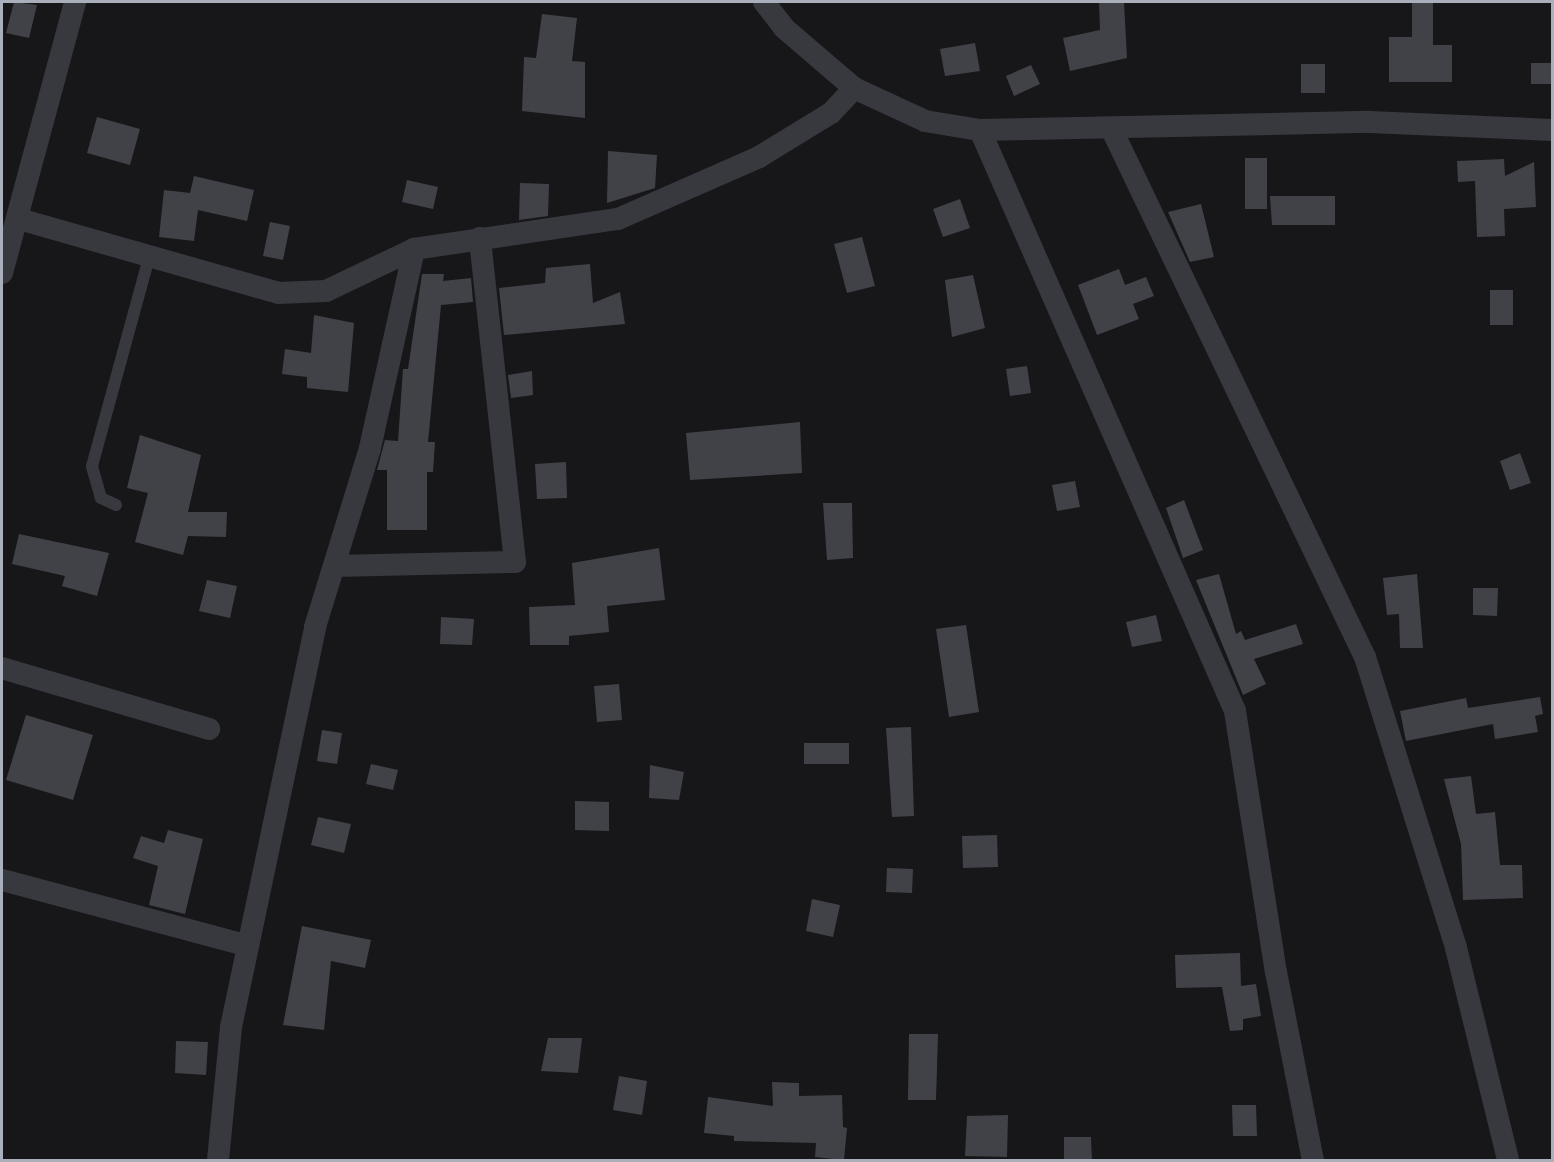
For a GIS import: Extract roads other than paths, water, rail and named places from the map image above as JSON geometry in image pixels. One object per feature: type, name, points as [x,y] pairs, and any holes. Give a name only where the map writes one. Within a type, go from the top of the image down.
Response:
[{"type":"street","points":[[3,262],[19,219],[75,2]]},
{"type":"street","points":[[764,2],[784,28],[855,88],[925,121],[980,130],[1112,130],[1370,122],[1552,129]]},
{"type":"street","points":[[19,219],[278,293],[335,288],[414,249],[480,238],[569,230],[668,200],[759,157],[831,113],[855,88]]},
{"type":"street","points":[[980,130],[1234,711],[1276,972],[1313,1161]]},
{"type":"street","points":[[1112,130],[1365,657],[1455,948],[1509,1161]]},
{"type":"street","points":[[334,566],[515,562],[480,238]]},
{"type":"street","points":[[218,1161],[231,1027],[315,627],[370,448],[414,249]]},
{"type":"street","points":[[2,668],[208,729]]},
{"type":"street","points":[[2,880],[248,946]]},
{"type":"lane","points":[[116,505],[101,498],[92,466],[149,258]]}]
